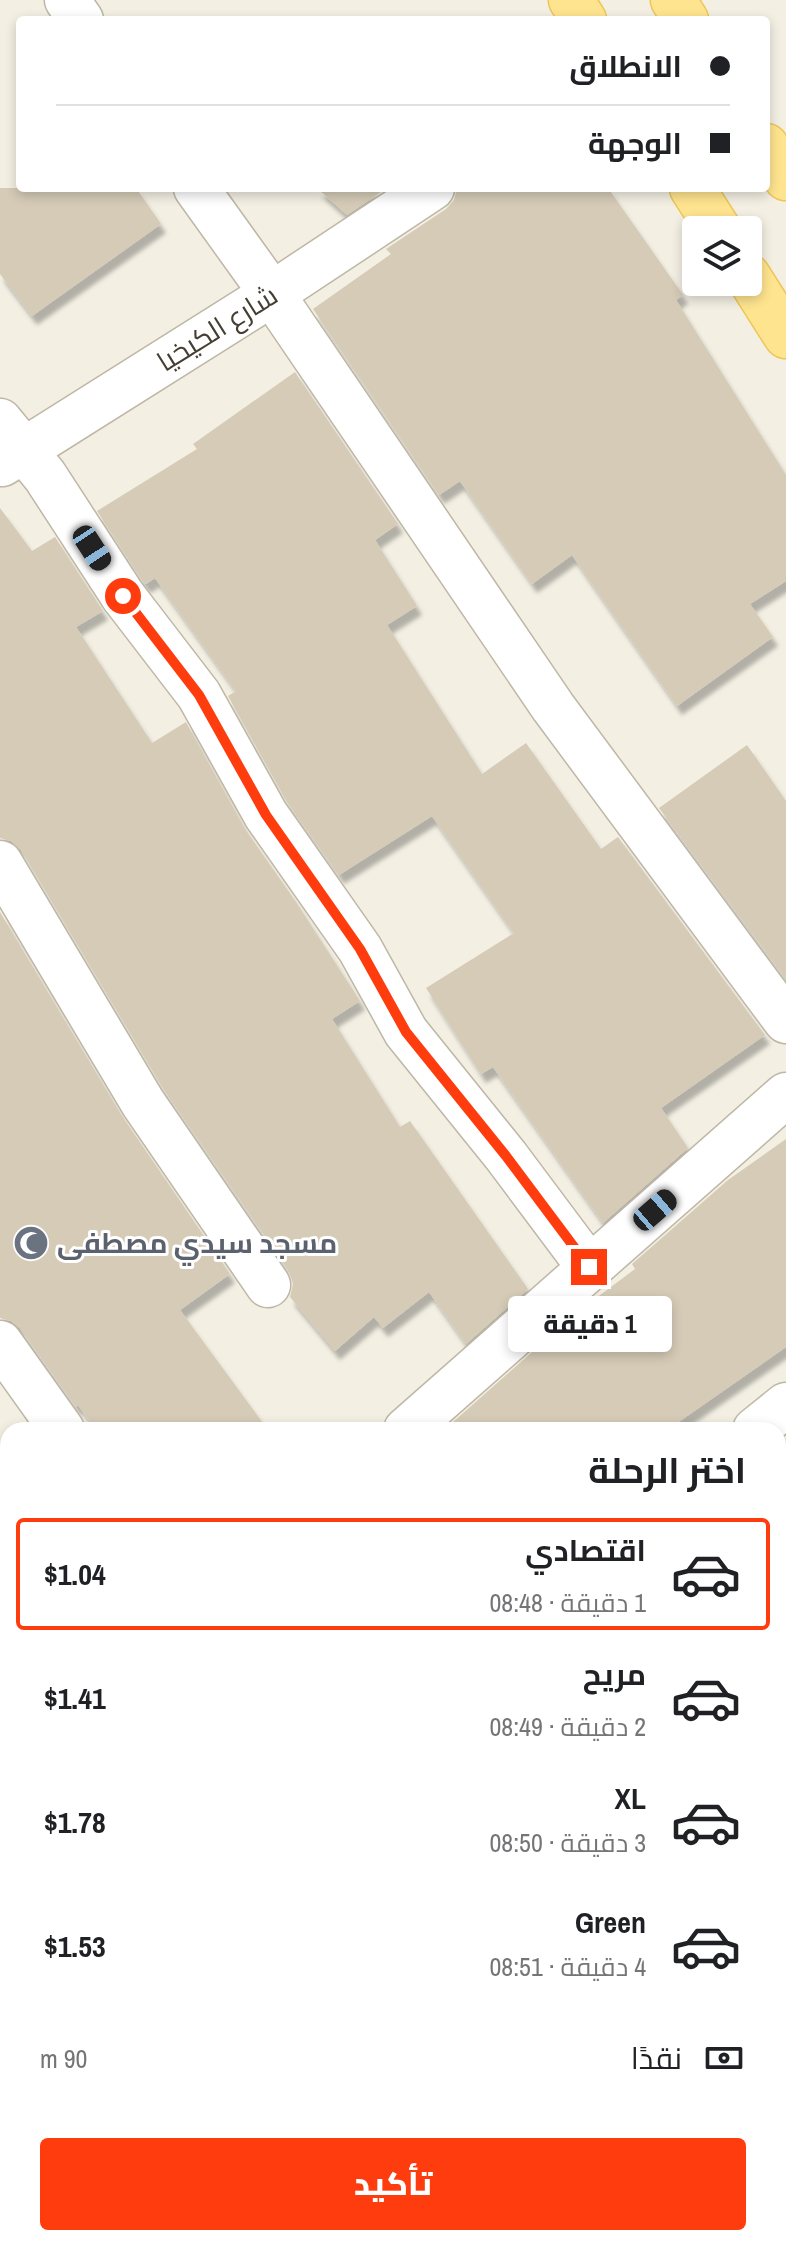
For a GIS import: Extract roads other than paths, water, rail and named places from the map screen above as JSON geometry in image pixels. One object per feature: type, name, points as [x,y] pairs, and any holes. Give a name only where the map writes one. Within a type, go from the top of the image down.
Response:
[{"type":"main road","points":[[770,152],[786,178]]},
{"type":"main road","points":[[695,192],[710,216]]},
{"type":"main road","points":[[761,296],[786,336]]},
{"type":"street","points":[[199,192],[272,294],[553,707],[786,1021]]},
{"type":"street","name":"شارع الكيخيا","points":[[8,444],[272,294],[426,192]]},
{"type":"street","points":[[8,444],[199,695],[266,815],[360,949],[406,1032],[506,1156],[589,1267]]},
{"type":"street","points":[[0,863],[143,1103],[268,1285]]},
{"type":"street","points":[[415,1422],[786,1095]]},
{"type":"street","points":[[0,1343],[56,1422]]},
{"type":"street","points":[[765,1422],[786,1405]]},
{"type":"place","name":"مسجد سيدي مصطفى","points":[[31,1243]]}]
